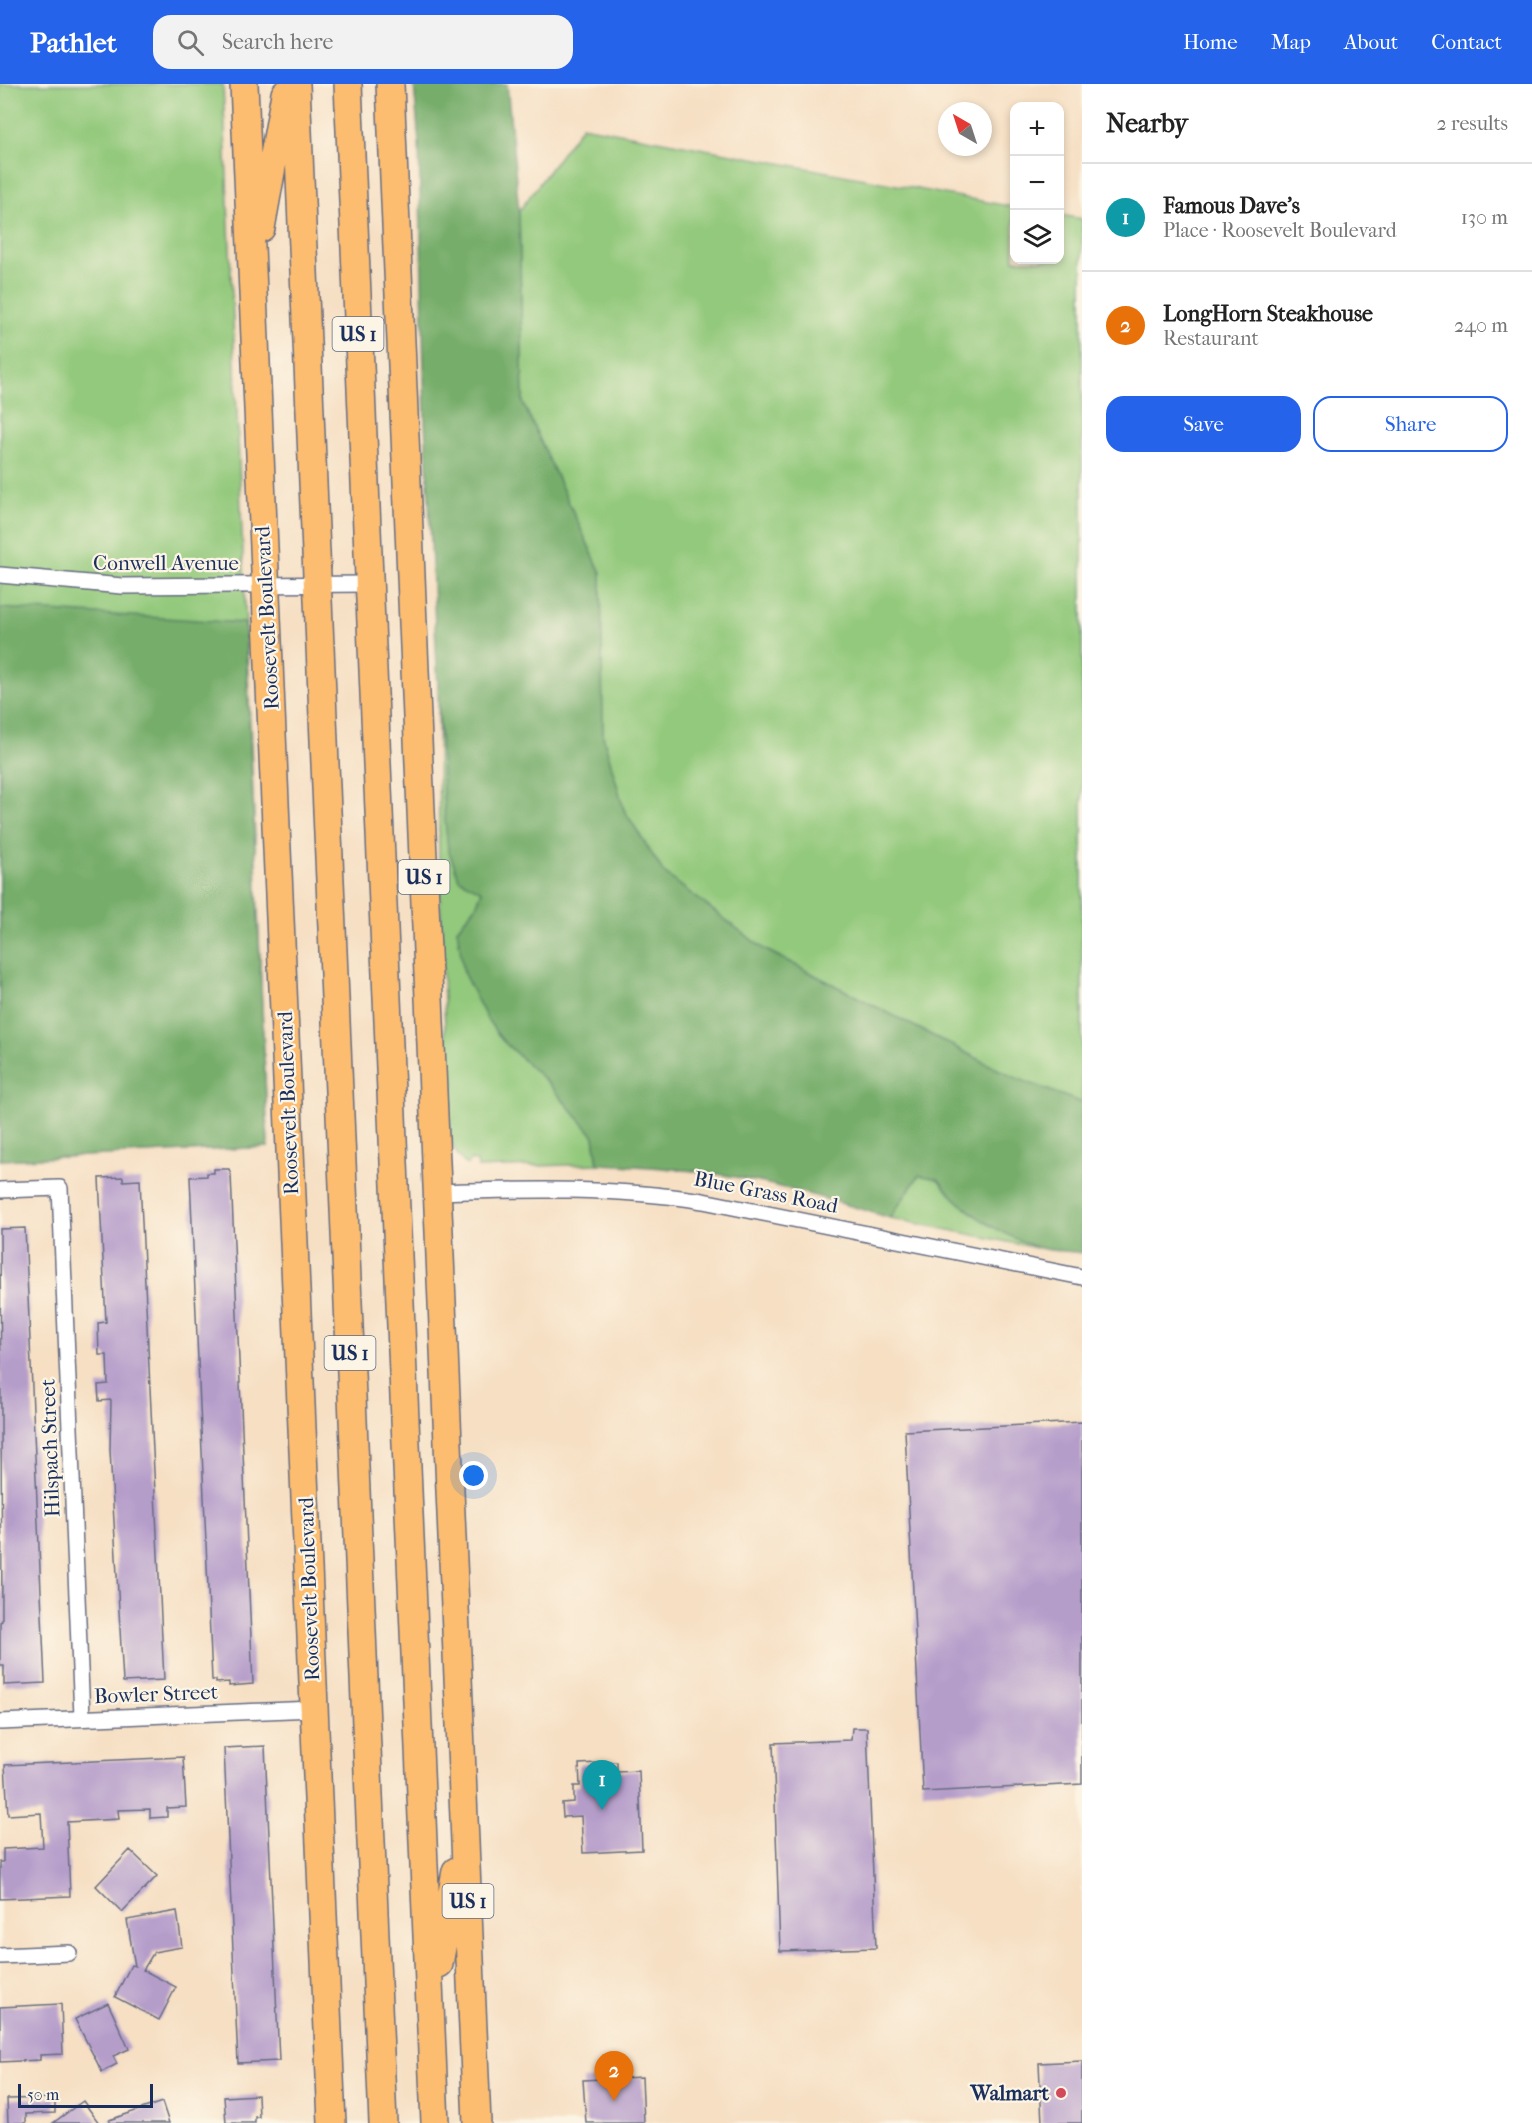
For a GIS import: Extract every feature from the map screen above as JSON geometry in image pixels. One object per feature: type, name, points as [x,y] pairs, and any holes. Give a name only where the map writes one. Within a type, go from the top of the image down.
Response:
[{"type":"highway","name":"Roosevelt Boulevard","points":[[244,84],[332,2123]]},
{"type":"highway","points":[[253,278],[287,84]]},
{"type":"highway","name":"US 1","points":[[296,84],[383,2123]]},
{"type":"highway","name":"US 1","points":[[348,84],[435,2123]]},
{"type":"highway","name":"US 1","points":[[390,84],[477,2123]]},
{"type":"highway","points":[[430,2012],[465,1823]]},
{"type":"street","name":"Conwell Avenue","points":[[0,575],[122,586],[369,584]]},
{"type":"street","name":"Hilspach Street","points":[[0,1190],[60,1188],[82,1717]]},
{"type":"street","name":"Blue Grass Road","points":[[438,1192],[553,1189],[655,1193],[1082,1277]]},
{"type":"street","name":"Bowler Street","points":[[0,1722],[314,1709]]},
{"type":"street","points":[[0,1956],[69,1953]]},
{"type":"green space","points":[[0,84],[223,84],[268,1147],[0,1160]]},
{"type":"green space","points":[[414,84],[507,84],[519,211],[523,403],[601,573],[603,736],[624,810],[664,873],[764,949],[1011,1076],[1082,1103],[1082,1253],[1041,1249],[1008,1235],[970,1211],[938,1179],[919,1175],[890,1218],[813,1195],[735,1177],[666,1168],[598,1164],[594,1136],[547,1082],[502,1040],[487,1019],[464,974],[457,929],[476,906],[482,891],[459,879],[448,849],[444,810],[425,421],[419,143]]},
{"type":"green space","points":[[582,126],[1010,206],[1010,264],[1064,264],[1064,216],[1082,219],[1082,1103],[1011,1076],[764,949],[664,873],[624,810],[603,736],[601,573],[523,403],[519,211]]},
{"type":"green space","points":[[0,608],[245,623],[268,1147],[0,1160]]},
{"type":"green space","points":[[438,680],[444,810],[482,891],[476,906],[457,929],[502,1040],[547,1082],[594,1136],[598,1164],[478,1168],[477,1162],[471,1160],[467,1165],[463,1162],[452,1142],[449,1132],[439,873]]},
{"type":"green space","points":[[919,1175],[938,1179],[970,1211],[1037,1248],[890,1218]]},
{"type":"building","points":[[214,1169],[229,1169],[231,1175],[253,1684],[229,1686],[229,1682],[216,1683],[216,1680],[212,1680],[190,1177],[207,1176],[207,1173],[214,1173]]},
{"type":"building","points":[[123,1177],[123,1181],[140,1180],[164,1680],[123,1682],[110,1450],[111,1400],[99,1401],[98,1385],[108,1384],[107,1355],[99,1355],[98,1323],[106,1322],[99,1178]]},
{"type":"building","points":[[25,1228],[45,1683],[4,1685],[4,1666],[0,1666],[0,1622],[2,1621],[0,1229]]},
{"type":"building","points":[[1082,1422],[1082,1784],[923,1792],[905,1431]]},
{"type":"building","points":[[852,1728],[867,1728],[876,1948],[780,1951],[773,1743],[851,1740]]},
{"type":"building","points":[[265,1746],[279,2061],[238,2063],[224,1748]]},
{"type":"building","points":[[183,1757],[186,1807],[167,1808],[167,1817],[150,1818],[150,1809],[118,1810],[119,1819],[67,1822],[70,1896],[0,1899],[0,1862],[3,1862],[3,1849],[43,1847],[41,1813],[8,1815],[5,1765]]},
{"type":"building","points":[[617,1762],[617,1772],[639,1771],[642,1850],[583,1853],[581,1816],[563,1817],[562,1803],[574,1802],[574,1786],[580,1786],[579,1764]]},
{"type":"building","points":[[130,1850],[157,1876],[122,1912],[96,1886]]},
{"type":"building","points":[[177,1911],[182,1947],[154,1952],[143,1970],[176,1987],[159,2020],[115,1997],[131,1965],[135,1966],[127,1920]]},
{"type":"building","points":[[108,2003],[129,2049],[113,2056],[117,2064],[102,2072],[75,2019]]},
{"type":"building","points":[[61,2004],[63,2054],[40,2055],[40,2060],[0,2062],[0,2007]]},
{"type":"building","name":"Walmart","points":[[1082,2061],[1082,2123],[1042,2123],[1039,2063]]},
{"type":"building","points":[[642,2077],[644,2123],[586,2123],[583,2080]]},
{"type":"building","points":[[258,2095],[259,2117],[255,2117],[255,2123],[226,2123],[224,2097]]},
{"type":"building","points":[[55,2098],[55,2113],[26,2114],[26,2123],[8,2123],[7,2099]]},
{"type":"building","points":[[83,2101],[99,2123],[53,2123]]},
{"type":"building","points":[[162,2102],[169,2123],[109,2123],[109,2120]]},
{"type":"place","name":"Famous Dave's","points":[[602,1810]]},
{"type":"place","name":"Walmart","points":[[1061,2093]]},
{"type":"place","name":"LongHorn Steakhouse","points":[[614,2101]]}]
